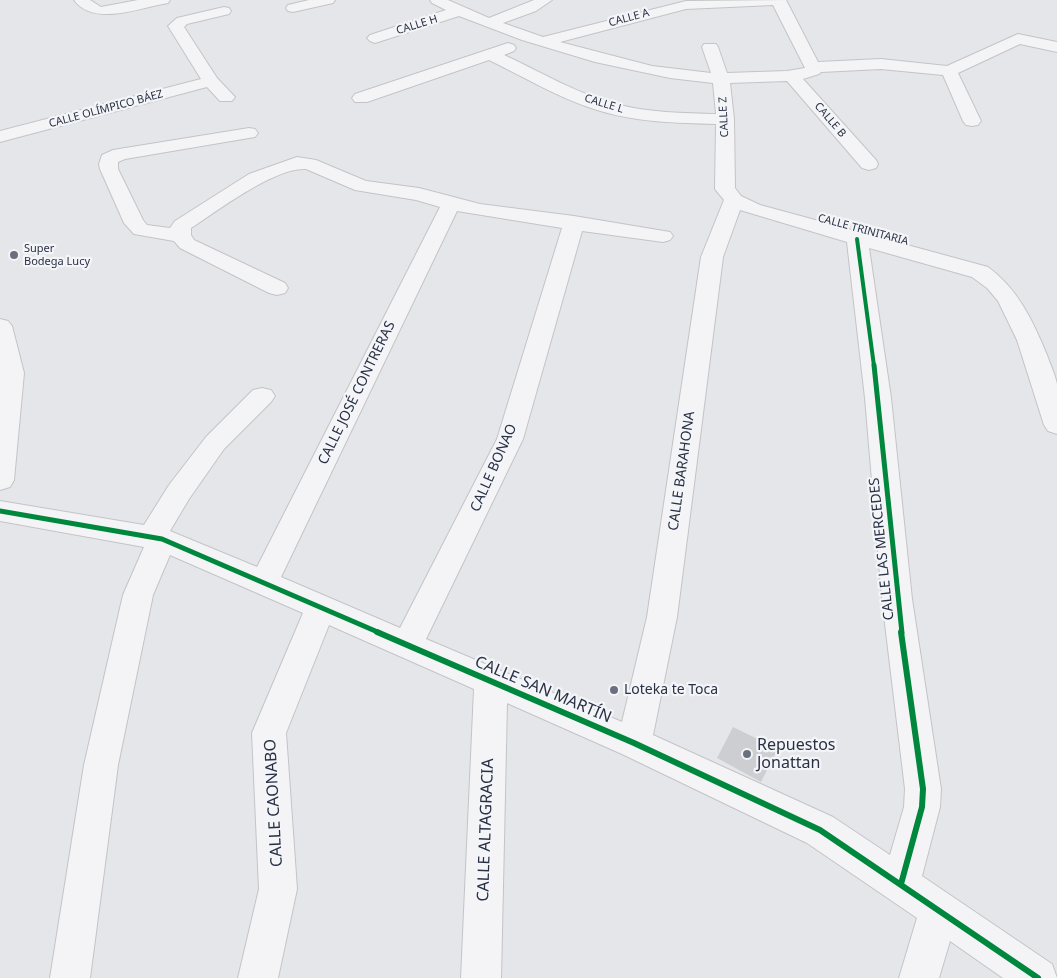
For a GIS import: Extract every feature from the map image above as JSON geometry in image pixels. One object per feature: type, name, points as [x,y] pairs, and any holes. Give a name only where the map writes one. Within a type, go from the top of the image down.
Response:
[{"type":"street","points":[[81,0],[95,10],[101,11],[163,0]]},
{"type":"street","points":[[293,8],[328,0]]},
{"type":"street","points":[[437,0],[459,11],[535,40],[638,68],[664,73],[722,78],[808,74],[813,71],[813,67],[778,0]]},
{"type":"street","points":[[489,23],[531,8],[545,0]]},
{"type":"street","name":"CALLE A","points":[[360,98],[535,40],[653,12],[686,5],[778,0]]},
{"type":"street","points":[[224,11],[182,20],[176,26],[211,80],[226,97]]},
{"type":"street","name":"CALLE H","points":[[374,38],[459,11]]},
{"type":"street","points":[[813,67],[881,64],[948,71],[1018,39],[1057,47]]},
{"type":"street","name":"CALLE Z","points":[[710,47],[722,78],[730,195]]},
{"type":"street","name":"CALLE L","points":[[492,55],[568,92],[602,105],[636,113],[671,117],[725,119]]},
{"type":"street","points":[[948,71],[972,121]]},
{"type":"street","name":"CALLE B","points":[[791,76],[869,164]]},
{"type":"street","name":"CALLE OLÍMPICO BÁEZ","points":[[0,137],[211,80]]},
{"type":"street","points":[[181,236],[141,230],[134,223],[109,169],[109,159],[120,154],[249,133]]},
{"type":"street","points":[[277,288],[193,248],[181,236],[180,230],[182,226],[256,178],[297,163],[309,164],[362,186],[419,194],[451,204],[663,236]]},
{"type":"street","name":"CALLE TRINITARIA","points":[[730,195],[753,209],[980,272],[992,278],[1000,286],[1021,324],[1039,366],[1057,422]]},
{"type":"street","name":"CALLE BARAHONA","points":[[634,743],[662,618],[712,257],[730,195]]},
{"type":"street","name":"CALLE JOSÉ CONTRERAS","points":[[264,582],[451,204]]},
{"type":"street","name":"CALLE BONAO","points":[[407,646],[510,439],[574,222]]},
{"type":"street","name":"CALLE LAS MERCEDES","points":[[858,239],[878,398],[897,599],[923,789],[922,807],[901,884]]},
{"type":"street","points":[[0,326],[12,373],[0,480]]},
{"type":"street","points":[[70,978],[101,765],[138,595],[157,538],[179,492],[215,444],[262,396]]},
{"type":"street","name":"CALLE SAN MARTÍN","points":[[0,511],[157,538],[320,606],[407,646],[634,743],[820,830],[1038,978]]},
{"type":"street","name":"CALLE CAONABO","points":[[258,978],[278,888],[269,733],[320,606]]},
{"type":"street","name":"CALLE ALTAGRACIA","points":[[481,978],[491,682]]},
{"type":"street","points":[[919,978],[938,909]]},
{"type":"building","name":"Repuestos Jonattan","points":[[733,727],[778,749],[761,782],[717,758]]},
{"type":"cycle path","points":[[857,239],[878,398],[897,599],[923,789],[922,807],[901,884]]},
{"type":"cycle path","points":[[0,511],[162,539],[634,743],[820,830],[1038,978]]},
{"type":"place","name":"Super Bodega Lucy","points":[[14,255]]},
{"type":"place","name":"Loteka te Toca","points":[[614,690]]},
{"type":"place","name":"Repuestos Jonattan","points":[[747,754]]}]
